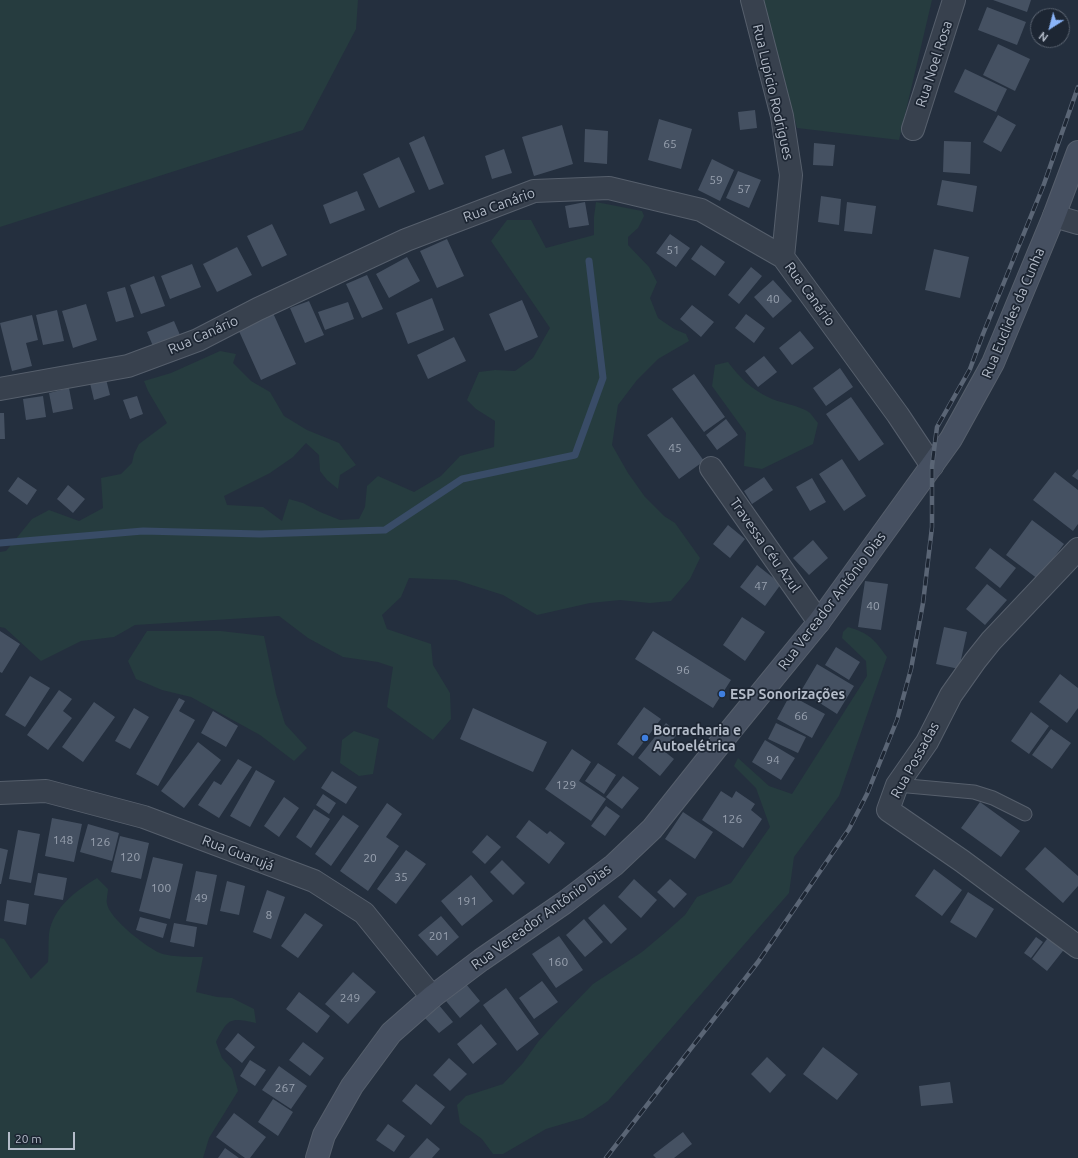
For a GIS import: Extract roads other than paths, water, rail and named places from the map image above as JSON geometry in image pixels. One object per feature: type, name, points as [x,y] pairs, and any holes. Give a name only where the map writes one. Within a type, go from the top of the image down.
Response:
[{"type":"street","name":"Rua Lupicio Rodrigues","points":[[752,0],[782,116],[791,175],[783,257]]},
{"type":"street","name":"Rua Noel Rosa","points":[[913,129],[954,0]]},
{"type":"street","name":"Rua Euclides da Cunha","points":[[932,466],[951,439],[993,364],[1054,216],[1078,152]]},
{"type":"street","name":"Rua Canário","points":[[0,389],[128,366],[198,340],[258,309],[406,240],[534,191],[610,188],[701,210],[783,257],[898,415],[932,466]]},
{"type":"street","points":[[1054,216],[1078,223]]},
{"type":"street","name":"Rua Vereador Antônio Dias","points":[[317,1158],[324,1134],[352,1086],[391,1033],[432,997],[481,960],[564,903],[614,865],[652,829],[819,622],[932,466]]},
{"type":"street","name":"Travessa Céu Azul","points":[[711,468],[819,622]]},
{"type":"street","name":"Rua Possadas","points":[[1078,549],[991,641],[975,661],[951,695],[927,742],[898,785],[888,810],[1078,947]]},
{"type":"street","name":"Rua Guarujá","points":[[0,793],[46,791],[144,817],[314,881],[364,912],[432,997]]},
{"type":"lane","points":[[898,785],[974,792],[993,798],[1025,814]]},
{"type":"waterway","points":[[0,543],[143,531],[260,534],[385,530],[462,479],[575,455],[603,378],[589,261]]},
{"type":"railway","points":[[606,1158],[758,962],[849,829],[867,794],[897,720],[911,669],[923,603],[932,527],[932,466],[937,427],[970,369],[1044,184],[1078,87]]},
{"type":"place","name":"ESP Sonorizações","points":[[722,694]]},
{"type":"place","name":"Borracharia e Autoelétrica","points":[[645,738]]}]
